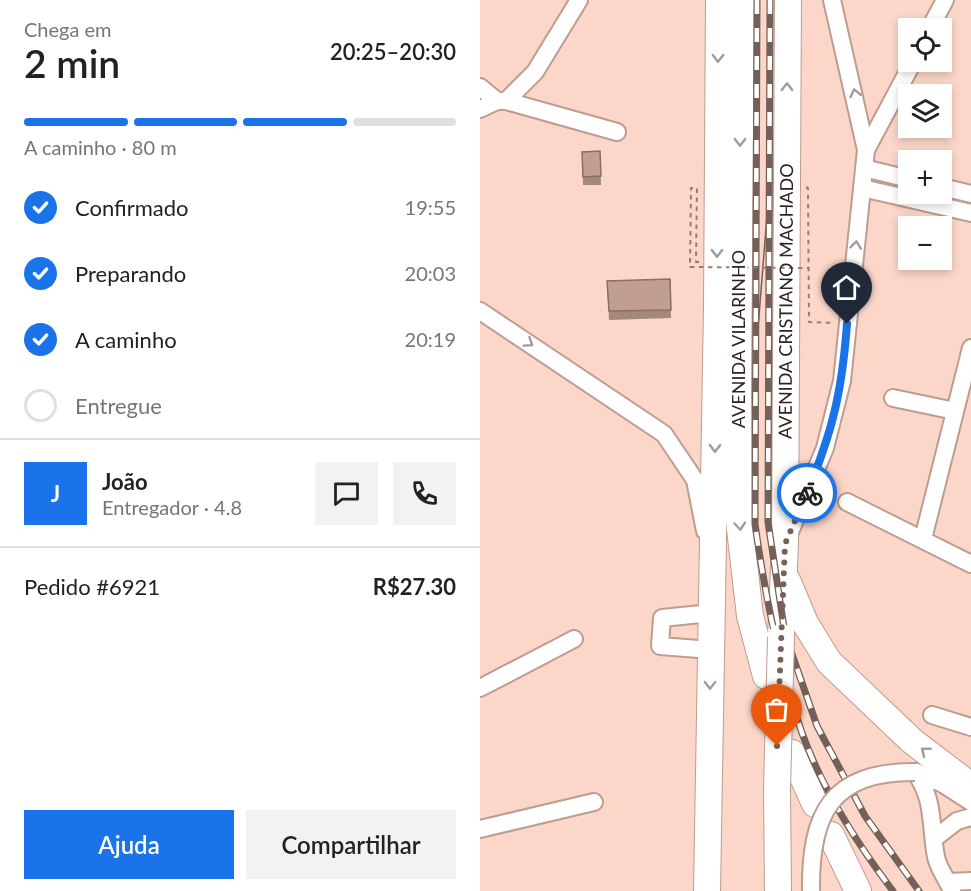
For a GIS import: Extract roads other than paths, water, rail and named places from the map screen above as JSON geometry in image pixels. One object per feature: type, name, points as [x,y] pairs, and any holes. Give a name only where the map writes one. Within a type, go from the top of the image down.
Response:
[{"type":"highway","points":[[707,891],[719,0]]},
{"type":"highway","name":"AVENIDA VILARINHO","points":[[741,0],[738,393],[740,520],[750,616],[766,676]]},
{"type":"highway","name":"AVENIDA CRISTIANO MACHADO","points":[[778,891],[780,637],[785,544],[785,185],[788,0]]},
{"type":"highway","points":[[783,572],[805,623],[829,662],[912,741],[971,786]]},
{"type":"highway","points":[[792,753],[814,804]]},
{"type":"highway","points":[[831,835],[858,891]]},
{"type":"street","points":[[480,109],[487,94],[536,72],[579,0]]},
{"type":"street","points":[[785,544],[825,448],[835,416],[842,381],[866,150],[832,0]]},
{"type":"street","points":[[935,18],[945,0]]},
{"type":"street","points":[[866,150],[908,72]]},
{"type":"street","points":[[487,94],[617,132]]},
{"type":"street","points":[[864,168],[898,176]]},
{"type":"street","points":[[862,188],[971,213]]},
{"type":"street","points":[[952,189],[971,194]]},
{"type":"street","points":[[480,311],[664,434],[695,480],[712,570]]},
{"type":"street","points":[[923,539],[971,348]]},
{"type":"street","points":[[893,398],[955,411]]},
{"type":"street","points":[[847,502],[971,564]]},
{"type":"street","points":[[711,612],[662,618],[659,639],[660,646],[711,650]]},
{"type":"street","points":[[480,688],[574,639]]},
{"type":"street","points":[[932,715],[971,727]]},
{"type":"street","points":[[811,891],[810,857],[819,821],[828,804],[844,789],[889,772],[915,772],[943,784],[971,802]]},
{"type":"street","points":[[915,772],[926,787],[936,857],[941,872],[950,886],[971,881]]},
{"type":"street","points":[[480,829],[594,802]]},
{"type":"street","points":[[935,838],[957,821],[971,817]]},
{"type":"tram line","points":[[757,341],[768,203]]},
{"type":"railway","points":[[757,0],[755,524],[759,551],[780,656],[794,708],[810,754],[842,815],[893,891]]},
{"type":"railway","points":[[770,0],[768,522],[785,634],[817,726],[865,816],[919,891]]}]
